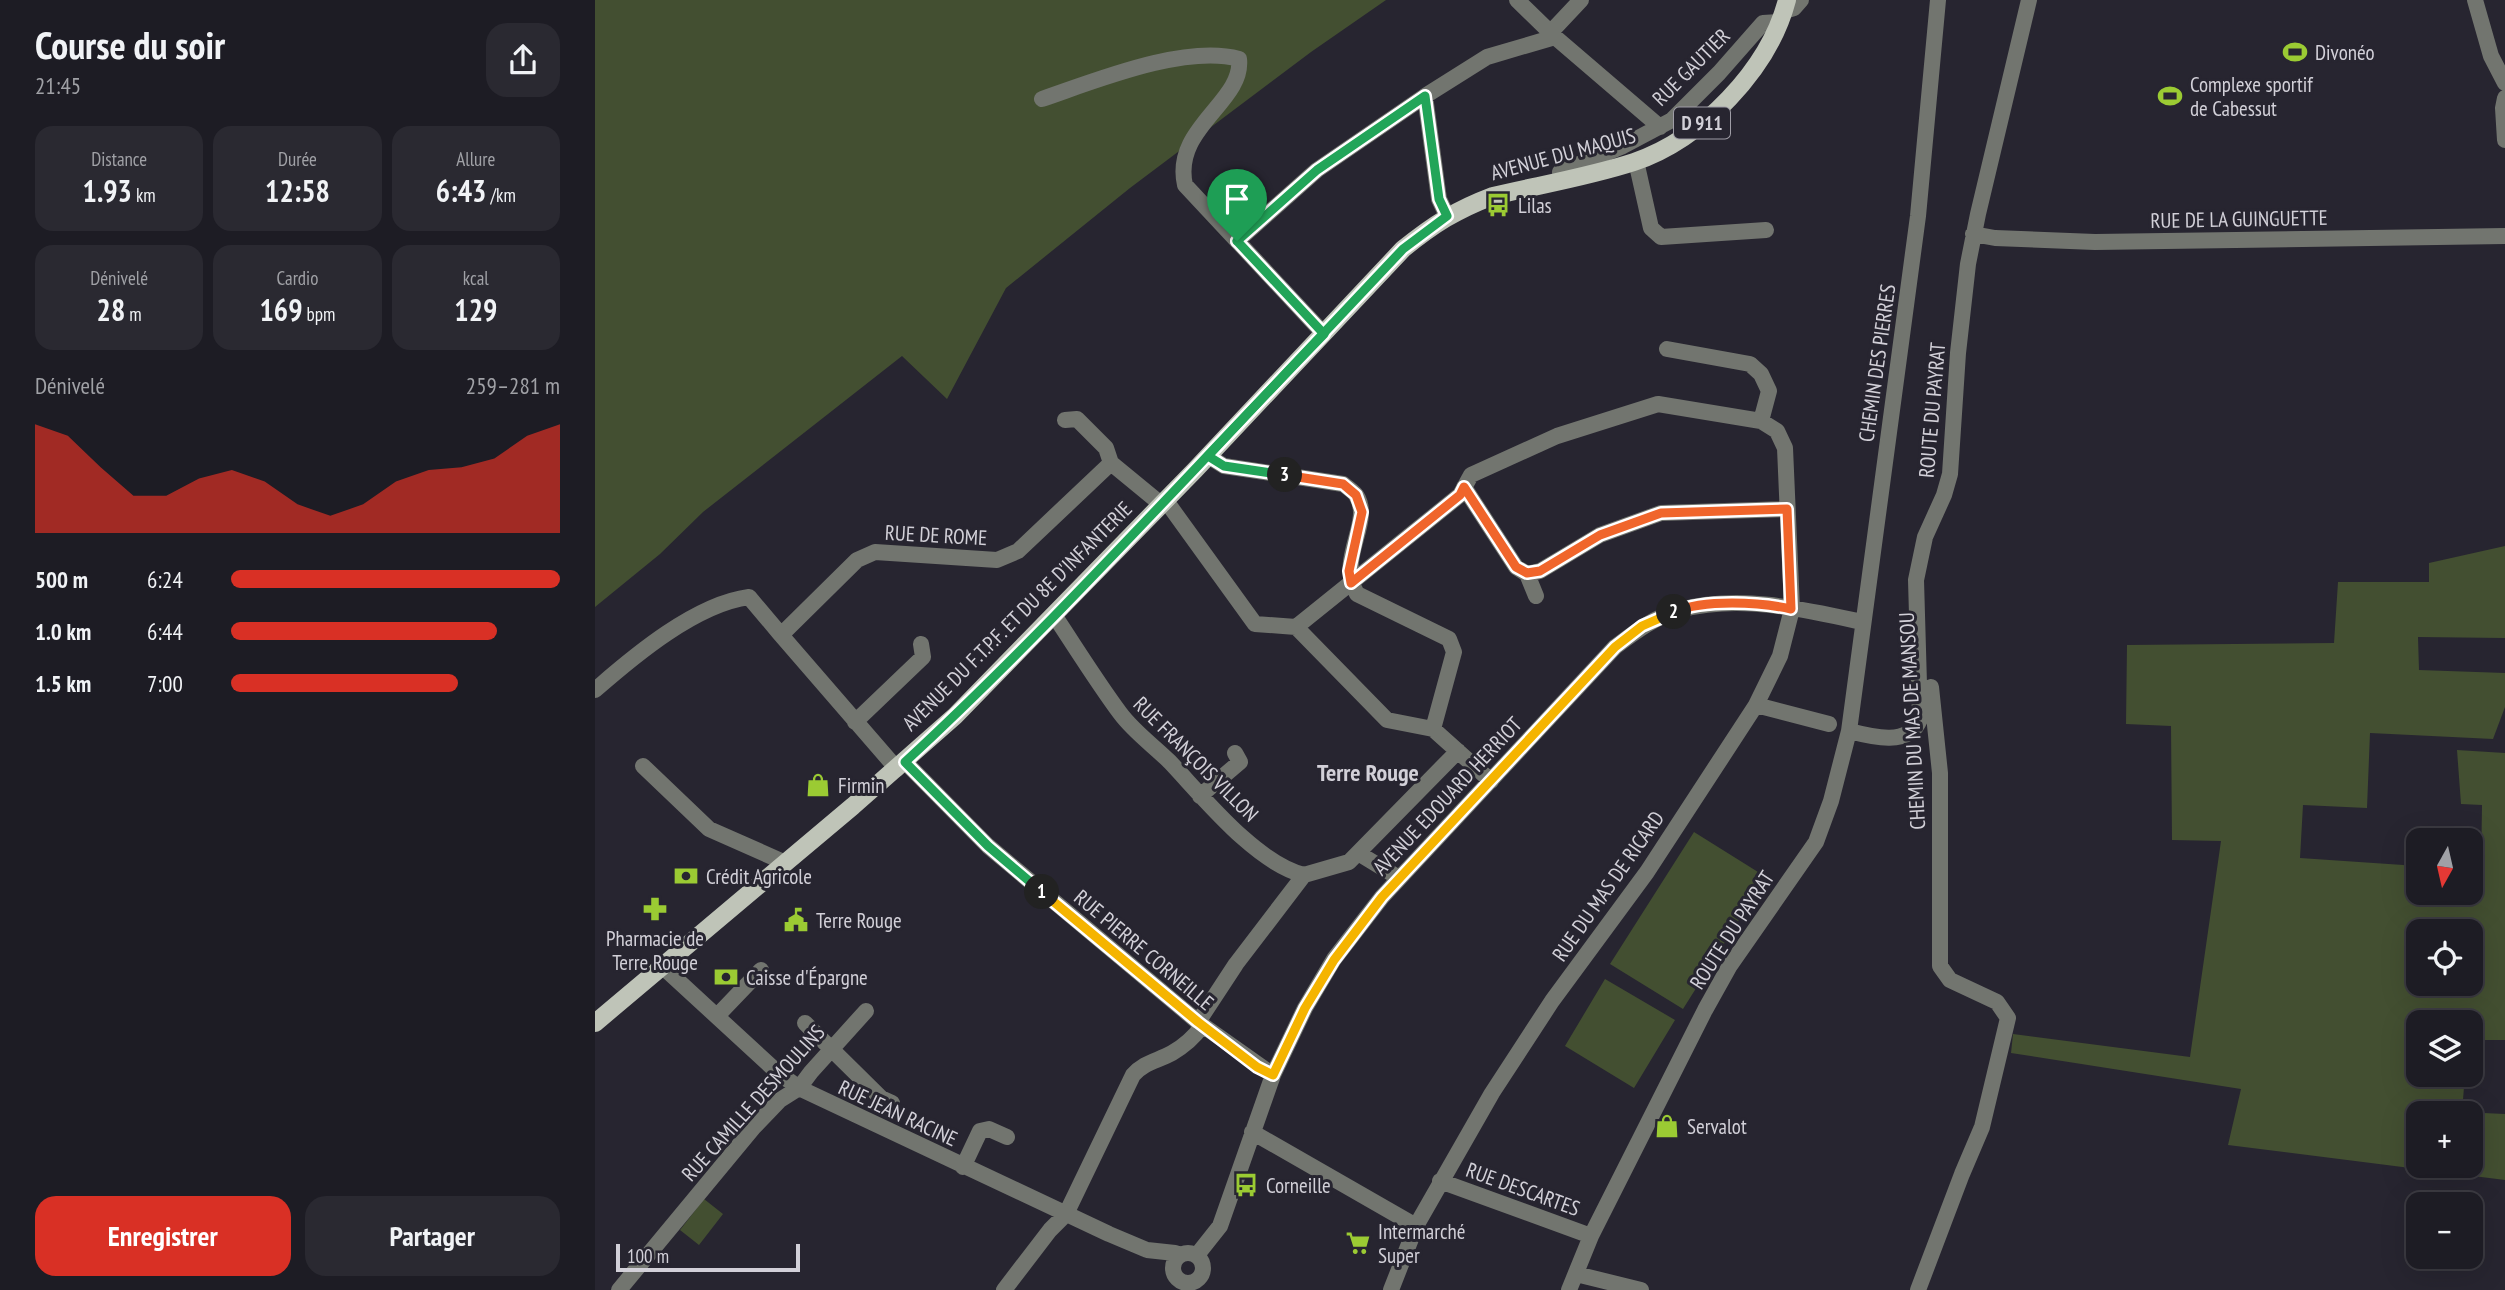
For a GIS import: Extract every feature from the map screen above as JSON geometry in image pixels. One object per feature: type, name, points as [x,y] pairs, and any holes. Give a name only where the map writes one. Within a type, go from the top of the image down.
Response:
[{"type":"main road","name":"AVENUE DU MAQUIS","points":[[1447,216],[1493,196],[1636,161],[1675,142],[1723,104],[1765,53],[1783,11]]},
{"type":"main road","name":"AVENUE DU F.T.P.F. ET DU 8E D'INFANTERIE","points":[[595,1023],[901,765],[955,716],[1208,456],[1403,249],[1447,216]]},
{"type":"street","points":[[1517,0],[1553,35],[1660,127]]},
{"type":"street","points":[[1237,241],[1317,170],[1425,96],[1487,57],[1553,35],[1581,0]]},
{"type":"street","name":"RUE GAUTIER","points":[[1562,180],[1560,172],[1623,146],[1672,120],[1719,74],[1763,23],[1794,8],[1801,0]]},
{"type":"street","name":"CHEMIN DES PIERRES","points":[[1855,733],[1862,622],[1918,216],[1938,0]]},
{"type":"street","name":"ROUTE DU PAYRAT","points":[[1569,1290],[1591,1236],[1729,967],[1816,842],[1855,733],[1898,738],[1909,736],[1917,729],[1920,719],[1916,580],[1925,537],[1944,495],[1950,474],[1958,353],[1973,234],[2029,0]]},
{"type":"street","points":[[2475,0],[2491,56],[2505,83]]},
{"type":"street","points":[[1042,99],[1161,61],[1221,54],[1239,59],[1240,71],[1234,86],[1198,130],[1187,153],[1182,170],[1185,185],[1324,334]]},
{"type":"street","points":[[1425,96],[1439,199],[1447,216]]},
{"type":"street","points":[[2505,98],[2505,140]]},
{"type":"street","points":[[1636,161],[1651,228],[1661,237],[1766,230]]},
{"type":"street","name":"RUE DE LA GUINGUETTE","points":[[1973,234],[1995,238],[2095,242],[2505,236]]},
{"type":"street","points":[[1296,627],[1460,495],[1471,475],[1557,436],[1658,404],[1761,421],[1769,391],[1762,374],[1750,363],[1667,349]]},
{"type":"street","points":[[1065,420],[1076,419],[1106,447],[1111,463],[1156,500],[1169,505],[1255,624],[1296,627],[1387,720],[1433,729],[1491,781]]},
{"type":"street","name":"RUE DU MAS DE RICARD","points":[[1391,1290],[1416,1226],[1492,1093],[1552,1001],[1647,872],[1756,705],[1780,656],[1791,609],[1785,448],[1777,431],[1761,421]]},
{"type":"street","points":[[1208,456],[1224,466],[1343,484],[1356,495],[1362,512],[1349,571],[1357,594],[1449,639],[1454,652],[1433,729]]},
{"type":"street","name":"RUE DE ROME","points":[[781,635],[857,560],[874,552],[997,560],[1018,551],[1111,463]]},
{"type":"street","points":[[1464,487],[1516,567],[1527,573],[1540,571],[1600,535],[1661,513],[1787,509]]},
{"type":"street","name":"CHEMIN DU MAS DE MANSOU","points":[[1918,1290],[1982,1127],[2008,1018],[1997,1002],[1950,980],[1940,966],[1940,773],[1934,727],[1924,568],[1921,561]]},
{"type":"street","points":[[1527,573],[1537,596]]},
{"type":"street","points":[[595,690],[627,662],[699,613],[732,599],[749,597],[855,722],[901,765]]},
{"type":"street","name":"AVENUE EDOUARD HERRIOT","points":[[1197,1255],[1220,1226],[1273,1075],[1305,1008],[1334,960],[1399,878],[1615,647],[1642,626],[1679,610],[1724,603],[1759,604],[1862,622]]},
{"type":"street","name":"RUE FRANÇOIS VILLON","points":[[1054,615],[1122,716],[1170,762],[1200,796],[1258,850],[1291,872],[1304,875]]},
{"type":"street","points":[[855,722],[923,656],[921,644]]},
{"type":"street","points":[[1756,705],[1829,724]]},
{"type":"street","points":[[1005,1290],[1050,1230],[1066,1214],[1133,1075],[1141,1065],[1171,1053],[1195,1035],[1236,964],[1304,875],[1349,862],[1458,751]]},
{"type":"street","points":[[1200,796],[1240,762],[1235,753]]},
{"type":"street","name":"RUE PIERRE CORNEILLE","points":[[901,765],[988,846],[1200,1024],[1257,1067],[1273,1075]]},
{"type":"street","points":[[643,766],[709,829],[779,860],[783,865]]},
{"type":"street","points":[[1358,853],[1399,878]]},
{"type":"street","name":"RUE JEAN RACINE","points":[[662,966],[799,1088],[963,1167],[1147,1250],[1167,1268],[1176,1263]]},
{"type":"street","points":[[717,1016],[761,970]]},
{"type":"street","name":"RUE CAMILLE DESMOULINS","points":[[619,1290],[754,1127],[781,1100],[799,1088],[866,1010]]},
{"type":"street","points":[[805,1023],[881,1098],[892,1103]]},
{"type":"street","points":[[963,1167],[980,1131],[989,1129],[1007,1137]]},
{"type":"street","points":[[1252,1132],[1416,1226]]},
{"type":"street","name":"RUE DESCARTES","points":[[1440,1181],[1591,1236]]},
{"type":"street","points":[[1185,1253],[1197,1255],[1204,1265],[1203,1271],[1186,1287],[1175,1276],[1176,1263],[1185,1253]]},
{"type":"street","points":[[1576,1274],[1641,1290]]},
{"type":"green space","points":[[595,0],[1386,0],[1311,52],[1130,188],[1006,288],[947,399],[902,356],[703,512],[660,554],[595,607]]},
{"type":"green space","points":[[2505,546],[2505,638],[2418,637],[2419,670],[2505,673],[2505,707],[2493,739],[2370,733],[2367,808],[2303,805],[2300,858],[2406,865],[2406,905],[2483,905],[2482,805],[2461,804],[2457,750],[2505,753],[2505,1040],[2483,1040],[2483,1010],[2406,1010],[2406,1087],[2464,1087],[2463,1101],[2406,1101],[2406,1167],[2228,1145],[2241,1089],[2011,1053],[2013,1034],[2190,1057],[2221,841],[2172,840],[2171,726],[2126,724],[2127,645],[2334,643],[2338,582],[2429,582],[2429,563]]},
{"type":"green space","points":[[1694,832],[1766,877],[1683,1009],[1610,964]]},
{"type":"green space","points":[[1605,979],[1675,1020],[1634,1088],[1565,1046]]},
{"type":"green space","points":[[2483,1113],[2505,1114],[2505,1180],[2483,1177]]},
{"type":"green space","points":[[704,1199],[723,1214],[699,1245],[680,1230]]},
{"type":"place","name":"Divonéo","points":[[2295,52]]},
{"type":"place","name":"Complexe sportif de Cabessut","points":[[2170,96]]},
{"type":"place","name":"Lilas","points":[[1498,205]]},
{"type":"place","name":"Firmin","points":[[818,785]]},
{"type":"place","name":"Crédit Agricole","points":[[686,876]]},
{"type":"place","name":"Pharmacie de Terre Rouge","points":[[655,909]]},
{"type":"place","name":"Terre Rouge","points":[[796,920]]},
{"type":"place","name":"Caisse d'Épargne","points":[[726,977]]},
{"type":"place","name":"Servalot","points":[[1667,1126]]},
{"type":"place","name":"Corneille","points":[[1246,1185]]},
{"type":"place","name":"Intermarché Super","points":[[1358,1243]]},
{"type":"district","name":"Terre Rouge","points":[[1368,772]]},
{"type":"route","points":[[1237,241],[1317,170],[1425,96],[1439,199],[1447,216],[1403,249],[1324,334],[1286,372],[1248,411],[1208,456],[1224,466],[1343,484],[1356,495],[1362,512],[1349,571],[1351,583],[1460,495],[1464,487],[1516,567],[1527,573],[1540,571],[1600,535],[1661,513],[1787,509],[1791,609],[1759,604],[1724,603],[1679,610],[1642,626],[1615,647],[1382,897],[1334,960],[1305,1008],[1273,1075],[1257,1067],[1198,1022],[988,846],[905,762],[955,716],[1054,615],[1195,470],[1248,411],[1324,334],[1237,241]]}]
